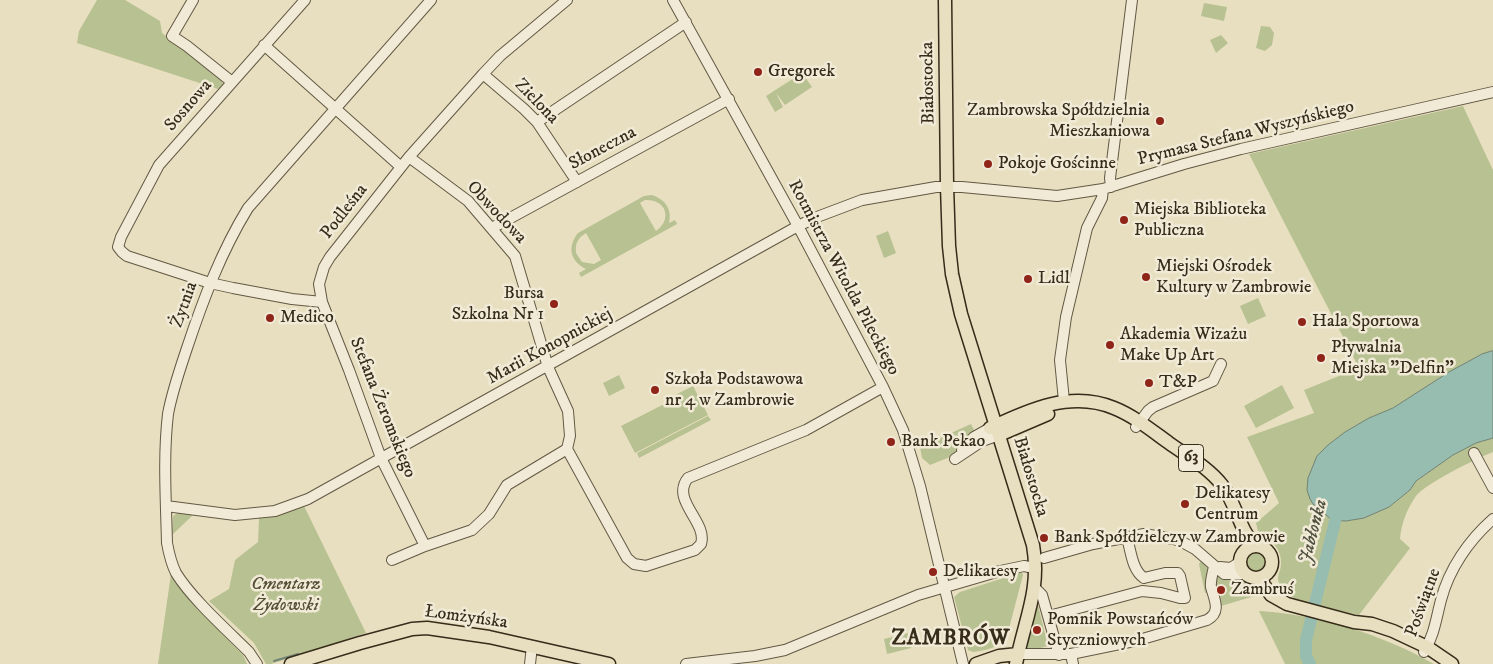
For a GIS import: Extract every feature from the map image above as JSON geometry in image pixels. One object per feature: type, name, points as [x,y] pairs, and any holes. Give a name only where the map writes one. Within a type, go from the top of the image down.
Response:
[{"type":"main road","name":"Białostocka","points":[[945,0],[947,186],[950,255],[960,314],[1027,547],[1028,585],[1015,660]]},
{"type":"main road","name":"63","points":[[994,432],[1038,408],[1064,401],[1105,404],[1138,424],[1215,477],[1230,497],[1248,537],[1242,570],[1245,574]]},
{"type":"main road","name":"63","points":[[994,432],[1059,410],[1076,408],[1102,410],[1138,424]]},
{"type":"main road","name":"Białostocka","points":[[994,432],[1033,545],[1036,568],[1034,587],[1015,660]]},
{"type":"main road","name":"63","points":[[1246,552],[1267,550],[1272,557],[1272,566],[1263,576]]},
{"type":"main road","points":[[1245,574],[1249,577],[1263,576],[1271,595],[1279,601],[1298,608],[1354,622],[1372,624],[1393,631],[1452,664]]},
{"type":"main road","name":"Łomżyńska","points":[[291,664],[412,629],[434,629],[532,646],[609,664]]},
{"type":"main road","points":[[1425,650],[1441,664]]},
{"type":"main road","points":[[977,664],[1015,660]]},
{"type":"street","points":[[194,0],[172,36],[232,82]]},
{"type":"street","name":"Sosnowa","points":[[210,282],[127,256],[118,247],[121,237],[148,182],[159,165],[305,0]]},
{"type":"street","name":"Żytnia","points":[[257,664],[249,652],[190,591],[176,572],[170,558],[167,544],[166,506],[166,434],[169,413],[185,352],[210,282],[233,232],[248,208],[431,0]]},
{"type":"street","name":"Podleśna","points":[[322,302],[320,284],[324,267],[330,257],[409,157],[500,56],[567,0]]},
{"type":"street","name":"Rotmistrza Witolda Pileckiego","points":[[673,0],[798,226],[883,387],[912,455],[962,663]]},
{"type":"street","points":[[1064,401],[1060,360],[1066,317],[1088,228],[1107,188],[1132,0]]},
{"type":"street","points":[[537,122],[686,22]]},
{"type":"street","points":[[264,45],[401,167]]},
{"type":"street","name":"Zielona","points":[[483,74],[537,122],[577,182]]},
{"type":"street","name":"Prymasa Stefana Wyszyńskiego","points":[[947,186],[1058,196],[1107,188],[1184,164],[1241,149],[1493,92]]},
{"type":"street","name":"Słoneczna","points":[[492,228],[728,99]]},
{"type":"street","name":"Obwodowa","points":[[409,157],[468,201],[515,256],[548,367],[568,411],[570,436],[566,449]]},
{"type":"street","name":"Marii Konopnickiej","points":[[166,506],[235,515],[275,511],[308,499],[798,226],[862,200],[947,186]]},
{"type":"street","points":[[210,282],[292,299],[322,302]]},
{"type":"street","name":"Stefana Żeromskiego","points":[[322,302],[381,458],[425,546]]},
{"type":"street","points":[[1138,424],[1153,407],[1213,381],[1221,364]]},
{"type":"street","points":[[392,560],[425,546],[472,530],[489,514],[507,485],[566,449],[627,558],[634,564],[646,566],[695,550],[701,544],[702,534],[687,505],[683,492],[684,483],[688,478],[806,430],[883,387]]},
{"type":"street","points":[[1474,453],[1493,488]]},
{"type":"street","name":"Poświątne","points":[[1425,650],[1433,634],[1440,601],[1451,573],[1468,547],[1493,519]]},
{"type":"street","points":[[1044,558],[1093,544],[1144,534],[1174,540],[1195,549],[1224,574],[1245,574]]},
{"type":"street","points":[[1049,616],[1142,590],[1185,598],[1178,573],[1165,573],[1144,578],[1141,576],[1136,570],[1127,538]]},
{"type":"street","points":[[1214,566],[1231,568],[1246,552]]},
{"type":"street","points":[[686,664],[756,656],[784,650],[910,598],[1000,571],[1024,566],[1029,567]]},
{"type":"street","points":[[1015,660],[1046,653],[1072,659],[1208,620],[1216,611],[1211,582],[1214,566]]},
{"type":"street","points":[[1034,587],[1042,595],[1059,655]]},
{"type":"street","points":[[530,664],[532,646]]},
{"type":"street","points":[[962,663],[977,664]]},
{"type":"green space","points":[[97,0],[125,0],[160,21],[162,33],[220,77],[223,84],[221,90],[77,43],[79,31]]},
{"type":"green space","points":[[1204,3],[1227,7],[1224,21],[1201,16]]},
{"type":"green space","points":[[1261,26],[1270,27],[1274,33],[1272,45],[1265,51],[1256,48]]},
{"type":"green space","points":[[1221,35],[1228,43],[1216,53],[1210,40]]},
{"type":"green space","points":[[802,73],[812,87],[785,105],[776,93],[783,107],[775,112],[766,96]]},
{"type":"green space","points":[[1463,106],[1493,170],[1493,351],[1482,354],[1449,372],[1393,408],[1369,418],[1345,432],[1328,445],[1313,504],[1332,520],[1346,521],[1364,518],[1389,507],[1410,490],[1416,481],[1453,455],[1476,443],[1493,438],[1493,452],[1440,478],[1416,496],[1405,517],[1400,539],[1410,548],[1359,615],[1299,601],[1290,596],[1280,586],[1278,578],[1281,559],[1278,550],[1272,542],[1259,535],[1256,523],[1279,503],[1247,437],[1314,413],[1304,390],[1359,368],[1249,154]]},
{"type":"green space","points":[[652,195],[664,202],[670,213],[669,223],[675,220],[677,224],[581,277],[579,273],[586,269],[576,262],[571,248],[578,233],[644,196]],"holes":[[[645,200],[658,203],[665,211],[664,221],[656,231],[640,203]],[[586,233],[601,260],[594,264],[582,262],[576,253],[578,241]]]},
{"type":"green space","points":[[888,231],[896,253],[884,258],[876,236]]},
{"type":"green space","points":[[1258,298],[1266,316],[1248,324],[1240,306]]},
{"type":"green space","points":[[619,375],[625,388],[609,396],[603,383]]},
{"type":"green space","points":[[1282,385],[1294,408],[1256,428],[1244,406]]},
{"type":"green space","points":[[693,386],[708,415],[635,453],[621,426],[676,398],[675,395]]},
{"type":"green space","points":[[708,416],[711,420],[639,458],[637,453]]},
{"type":"green space","points":[[971,424],[975,432],[955,455],[930,465],[922,458],[920,447]]},
{"type":"green space","name":"Cmentarz Żydowski","points":[[304,506],[366,633],[266,664],[254,643],[209,601],[229,589],[235,560],[258,542],[259,518]]},
{"type":"green space","points":[[179,512],[193,515],[172,535],[173,516]]},
{"type":"green space","points":[[1256,550],[1264,553],[1267,561],[1264,569],[1256,572],[1248,569],[1245,561],[1248,553]]},
{"type":"green space","points":[[1204,561],[1209,567],[1210,592],[1205,593],[1199,564]]},
{"type":"green space","points":[[1022,572],[1023,575],[1007,636],[992,648],[973,652],[968,650],[954,597],[960,592]]},
{"type":"green space","points":[[171,574],[200,611],[243,655],[247,664],[158,664]]},
{"type":"green space","points":[[1219,576],[1230,577],[1232,581],[1247,584],[1258,595],[1221,606],[1214,582]]},
{"type":"green space","points":[[1037,601],[1048,646],[1029,651],[1026,645]]},
{"type":"green space","points":[[1259,611],[1303,616],[1326,621],[1372,635],[1434,664],[1285,664]]},
{"type":"green space","points":[[908,633],[911,648],[887,654],[884,639]]},
{"type":"water","points":[[1493,351],[1493,438],[1476,443],[1453,455],[1416,481],[1410,490],[1389,507],[1364,518],[1346,521],[1332,520],[1313,504],[1307,490],[1308,478],[1317,456],[1328,445],[1345,432],[1369,418],[1393,408],[1449,372],[1482,354]]},
{"type":"waterway","name":"Jabłonka","points":[[1310,664],[1306,656],[1306,640],[1339,505]]},
{"type":"waterway","points":[[274,661],[298,654]]},
{"type":"place","name":"Gregorek","points":[[758,72]]},
{"type":"place","name":"Zambrowska Spółdzielnia Mieszkaniowa","points":[[1160,121]]},
{"type":"place","name":"Pokoje Gościnne","points":[[988,164]]},
{"type":"place","name":"Miejska Biblioteka Publiczna","points":[[1124,220]]},
{"type":"place","name":"Miejski Ośrodek Kultury w Zambrowie","points":[[1146,277]]},
{"type":"place","name":"Lidl","points":[[1028,279]]},
{"type":"place","name":"Bursa Szkolna Nr 1","points":[[554,304]]},
{"type":"place","name":"Medico","points":[[270,318]]},
{"type":"place","name":"Hala Sportowa","points":[[1302,322]]},
{"type":"place","name":"Akademia Wizażu Make Up Art","points":[[1110,345]]},
{"type":"place","name":"Pływalnia Miejska \"Delfin\"","points":[[1321,358]]},
{"type":"place","name":"T&P","points":[[1149,383]]},
{"type":"place","name":"Szkoła Podstawowa nr 4 w Zambrowie","points":[[655,390]]},
{"type":"place","name":"Bank Pekao","points":[[891,442]]},
{"type":"place","name":"Delikatesy Centrum","points":[[1185,504]]},
{"type":"place","name":"Bank Spółdzielczy w Zambrowie","points":[[1044,538]]},
{"type":"place","name":"Delikatesy","points":[[933,572]]},
{"type":"place","name":"Zambruś","points":[[1221,590]]},
{"type":"place","name":"Pomnik Powstańców Styczniowych","points":[[1037,630]]},
{"type":"district","name":"ZAMBRÓW","points":[[951,639]]}]
